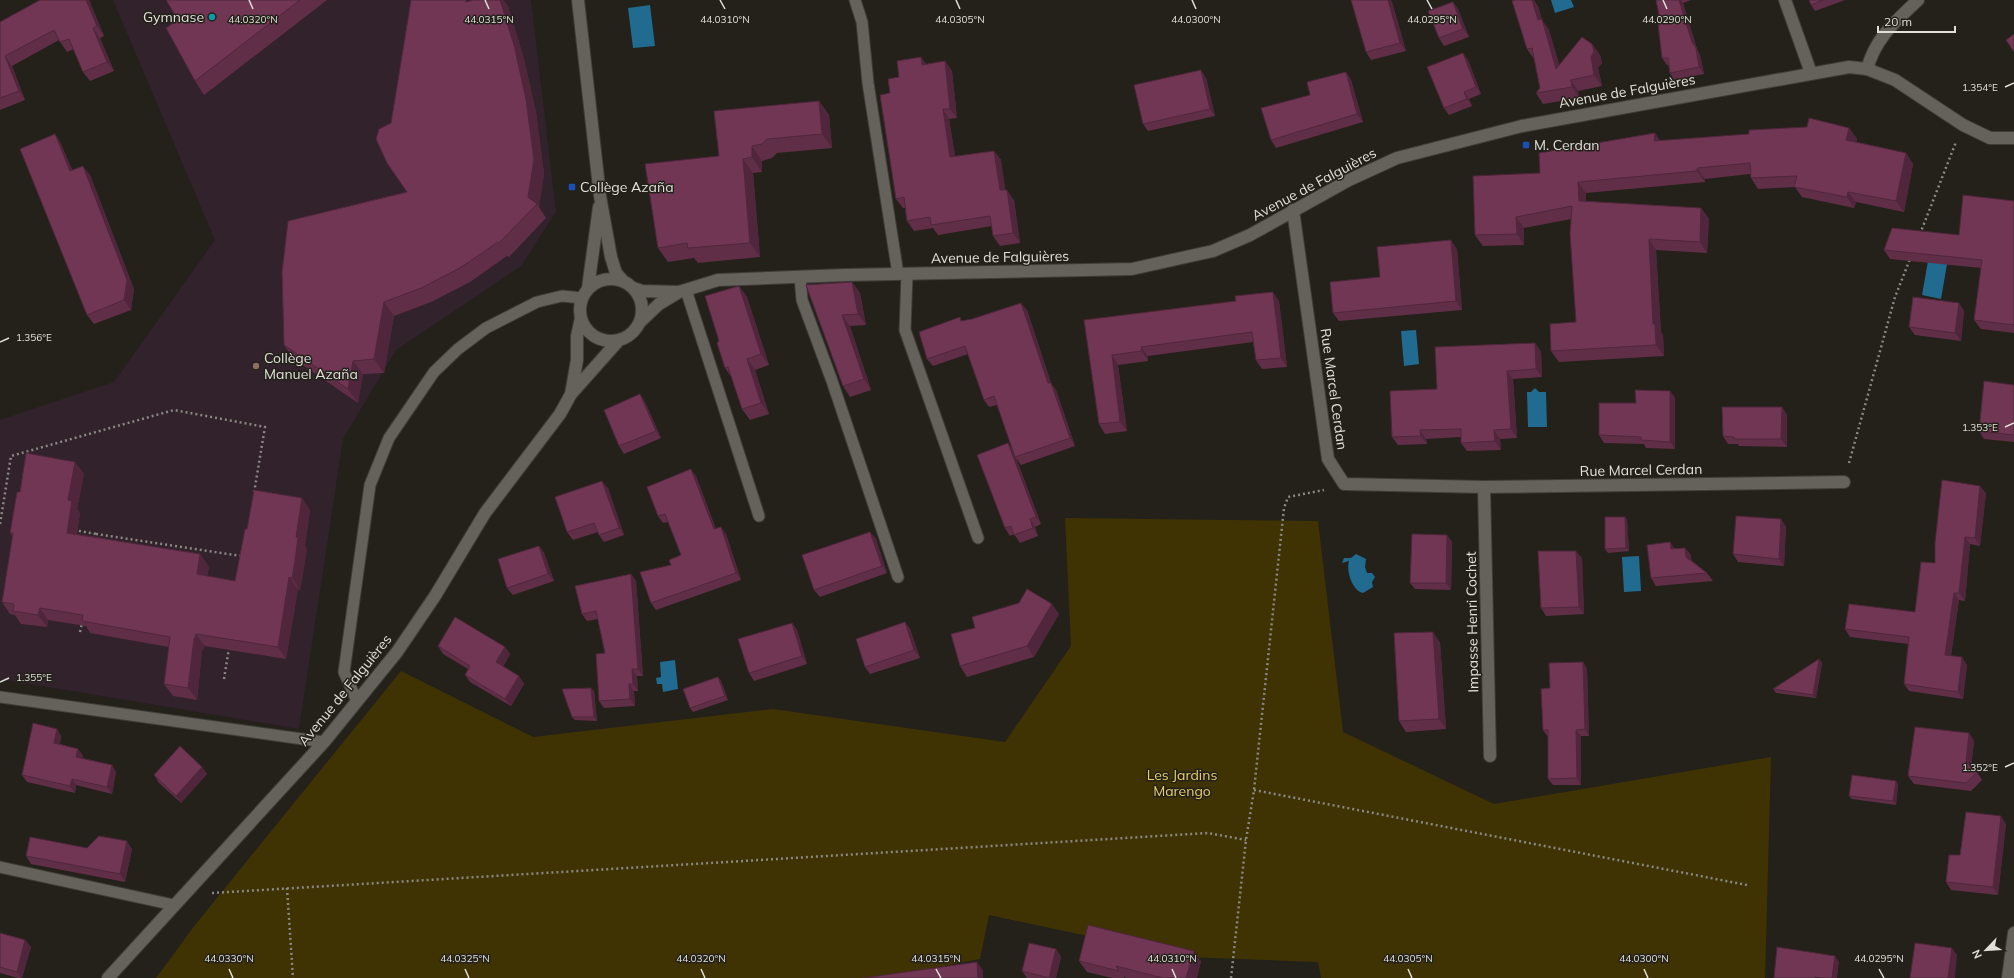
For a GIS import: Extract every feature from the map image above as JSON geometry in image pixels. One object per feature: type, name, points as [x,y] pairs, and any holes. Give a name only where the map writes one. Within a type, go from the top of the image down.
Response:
[{"type":"street","points":[[578,0],[600,196],[611,258],[616,273],[638,296],[641,304],[639,323],[634,330],[619,340],[609,341],[600,339],[591,334],[581,318],[580,308],[585,293],[600,196]]},
{"type":"street","points":[[1785,0],[1811,73]]},
{"type":"street","points":[[1867,69],[1871,55],[1883,33],[1918,0]]},
{"type":"street","name":"Avenue de Falguières","points":[[639,323],[660,304],[683,291],[718,280],[1132,269],[1213,251],[1250,235],[1349,180],[1397,158],[1448,144],[1529,125],[1849,67],[1867,69],[1895,80],[1963,125],[1990,138],[2014,138]]},
{"type":"street","name":"Rue Marcel Cerdan","points":[[1293,210],[1328,458],[1344,484],[1484,487],[1844,482]]},
{"type":"street","points":[[585,293],[596,282],[605,279],[615,279],[629,285]]},
{"type":"street","name":"Avenue de Falguières","points":[[629,285],[642,291],[683,291]]},
{"type":"street","name":"Avenue de Falguières","points":[[571,394],[577,360],[577,336],[581,318]]},
{"type":"street","name":"Avenue de Falguières","points":[[108,978],[324,742],[397,652],[435,596],[485,513],[560,414],[571,394],[619,340]]},
{"type":"street","name":"Impasse Henri Cochet","points":[[1484,487],[1490,756]]},
{"type":"street","points":[[2008,978],[2014,933]]},
{"type":"lane","points":[[855,0],[862,22],[868,83],[902,274],[905,330],[978,538]]},
{"type":"lane","points":[[800,277],[802,300],[832,381],[898,577]]},
{"type":"lane","points":[[683,291],[759,516]]},
{"type":"lane","points":[[357,701],[344,672],[370,485],[389,438],[434,372],[458,349],[486,328],[537,302],[562,296],[585,293]]},
{"type":"lane","points":[[0,697],[324,742]]},
{"type":"lane","points":[[0,868],[174,905]]},
{"type":"path","points":[[1918,240],[1963,125]]},
{"type":"path","points":[[1844,482],[1895,297],[1912,254]]},
{"type":"path","points":[[0,524],[12,456],[174,410],[264,427],[254,496]]},
{"type":"path","points":[[1231,978],[1246,840],[1254,790],[1284,508],[1288,497],[1344,484]]},
{"type":"path","points":[[74,530],[244,557]]},
{"type":"path","points":[[94,541],[96,534]]},
{"type":"path","points":[[80,632],[82,617]]},
{"type":"path","points":[[224,679],[230,640]]},
{"type":"path","points":[[1254,790],[1748,886]]},
{"type":"path","points":[[184,895],[1208,833],[1246,840]]},
{"type":"path","points":[[287,888],[293,978]]},
{"type":"shaded area","name":"Collège Manuel Azaña","points":[[113,0],[531,0],[556,212],[521,266],[396,350],[343,439],[299,729],[0,679],[0,420],[114,382],[215,240]]},
{"type":"green space","name":"Les Jardins Marengo","points":[[1065,518],[1318,521],[1343,732],[1494,804],[1771,757],[1765,978],[1321,978],[1318,962],[1186,957],[989,915],[980,959],[882,978],[156,978],[195,925],[401,671],[533,737],[773,709],[1005,742],[1071,646]]},
{"type":"water","points":[[1551,0],[1571,0],[1574,7],[1555,13]]},
{"type":"water","points":[[650,5],[655,46],[633,48],[628,8]]},
{"type":"water","points":[[1928,261],[1947,264],[1941,299],[1922,295]]},
{"type":"water","points":[[1416,330],[1419,364],[1404,366],[1401,331]]},
{"type":"water","points":[[1535,388],[1539,392],[1546,392],[1547,427],[1528,427],[1527,392],[1531,392]]},
{"type":"water","points":[[1356,554],[1366,559],[1365,567],[1367,573],[1372,573],[1375,577],[1372,582],[1373,587],[1363,593],[1356,588],[1351,580],[1348,570],[1349,561],[1342,563],[1344,558],[1351,558]]},
{"type":"water","points":[[1639,556],[1641,591],[1624,592],[1622,557]]},
{"type":"water","points":[[675,660],[678,689],[663,692],[662,684],[657,684],[656,678],[661,677],[660,662]]},
{"type":"building","points":[[40,0],[86,0],[97,26],[93,28],[107,62],[83,72],[69,39],[60,42],[54,30],[5,56],[19,91],[0,98],[0,22]]},
{"type":"building","points":[[166,0],[300,0],[195,81],[166,28],[178,20]]},
{"type":"building","points":[[411,0],[466,0],[466,2],[473,0],[500,0],[514,45],[526,99],[534,160],[528,197],[537,204],[499,243],[498,242],[460,268],[421,288],[384,302],[374,359],[353,361],[348,389],[284,345],[282,272],[288,221],[407,192],[387,163],[376,139],[379,129],[391,123]]},
{"type":"building","points":[[1351,0],[1388,0],[1400,43],[1366,52]]},
{"type":"building","points":[[1532,0],[1538,20],[1542,19],[1556,69],[1582,37],[1592,44],[1594,52],[1591,57],[1594,75],[1571,80],[1572,87],[1536,93],[1540,88],[1532,48],[1527,49],[1512,1]]},
{"type":"building","points":[[1656,0],[1679,0],[1692,42],[1696,48],[1699,67],[1670,73],[1668,58],[1662,58],[1657,15],[1659,15]]},
{"type":"building","points":[[1809,0],[1823,0],[1811,5]]},
{"type":"building","points":[[1453,2],[1463,29],[1439,38],[1428,11]]},
{"type":"building","points":[[2014,34],[2014,52],[2006,40]]},
{"type":"building","points":[[1463,53],[1476,87],[1464,92],[1467,99],[1444,108],[1427,67]]},
{"type":"building","points":[[921,57],[922,65],[945,61],[950,109],[943,109],[950,157],[994,151],[1000,190],[1007,190],[1013,233],[993,236],[990,216],[931,225],[930,217],[907,221],[904,197],[896,199],[880,95],[890,93],[888,79],[899,77],[897,61]]},
{"type":"building","points":[[1201,70],[1210,109],[1143,124],[1134,85]]},
{"type":"building","points":[[1346,72],[1357,114],[1271,140],[1261,108],[1310,95],[1307,82]]},
{"type":"building","points":[[819,101],[822,134],[767,139],[762,144],[752,146],[752,157],[743,159],[750,243],[688,248],[687,243],[658,248],[645,164],[719,156],[714,111]]},
{"type":"building","points":[[1809,118],[1849,128],[1846,140],[1906,153],[1896,201],[1848,192],[1847,197],[1794,187],[1797,176],[1751,178],[1750,163],[1697,168],[1697,171],[1578,182],[1579,201],[1701,208],[1700,242],[1649,239],[1653,324],[1655,324],[1656,345],[1551,351],[1550,324],[1576,322],[1570,234],[1572,206],[1516,217],[1517,234],[1475,235],[1473,176],[1540,173],[1539,153],[1655,133],[1654,141],[1749,134],[1749,130],[1807,127]]},
{"type":"building","points":[[55,134],[70,171],[83,166],[127,280],[124,300],[87,315],[20,149]]},
{"type":"building","points":[[1963,195],[2014,201],[2014,325],[1974,320],[1982,260],[1884,250],[1892,228],[1959,235]]},
{"type":"building","points":[[1451,240],[1456,301],[1333,313],[1330,282],[1380,277],[1377,247]]},
{"type":"building","points":[[852,282],[858,314],[842,315],[864,379],[843,386],[806,285]]},
{"type":"building","points":[[739,286],[761,354],[747,359],[761,403],[742,409],[728,367],[725,368],[717,343],[719,341],[705,296]]},
{"type":"building","points":[[1273,292],[1281,358],[1256,360],[1252,332],[1141,347],[1142,351],[1112,355],[1120,422],[1099,424],[1084,320],[1236,301],[1235,296]]},
{"type":"building","points":[[1913,297],[1959,303],[1955,333],[1909,327]]},
{"type":"building","points":[[1021,303],[1048,383],[1051,383],[1070,438],[1015,457],[994,396],[984,400],[965,346],[927,359],[919,332],[960,317],[961,321],[972,319]]},
{"type":"building","points":[[1535,343],[1536,369],[1507,371],[1511,429],[1494,430],[1495,441],[1461,443],[1461,429],[1420,430],[1421,436],[1392,437],[1390,391],[1437,389],[1435,347]]},
{"type":"building","points":[[1984,381],[2014,385],[2014,435],[1979,431]]},
{"type":"building","points":[[1635,390],[1670,391],[1670,442],[1641,440],[1641,437],[1599,435],[1599,403],[1636,403]]},
{"type":"building","points":[[640,394],[656,431],[619,446],[604,410]]},
{"type":"building","points":[[1722,407],[1782,407],[1781,439],[1734,439],[1734,437],[1723,436]]},
{"type":"building","points":[[1008,443],[1036,517],[1030,519],[1033,528],[1014,535],[1011,526],[1005,528],[977,455]]},
{"type":"building","points":[[26,453],[75,462],[68,500],[72,501],[67,533],[200,554],[197,574],[235,581],[254,490],[302,498],[296,537],[298,537],[295,561],[292,578],[289,577],[278,647],[196,634],[194,639],[188,688],[164,684],[170,637],[82,621],[83,615],[40,608],[38,615],[13,611],[14,604],[2,602],[13,533],[10,533],[17,492],[20,492]]},
{"type":"building","points":[[691,469],[714,529],[721,527],[736,573],[651,603],[640,572],[671,565],[669,560],[681,555],[665,514],[658,516],[647,487]]},
{"type":"building","points":[[1942,480],[1980,486],[1975,538],[1965,537],[1959,593],[1954,593],[1945,655],[1962,657],[1958,692],[1904,684],[1909,637],[1845,629],[1849,604],[1915,612],[1921,562],[1935,563],[1935,543]]},
{"type":"building","points":[[602,481],[619,528],[599,535],[594,523],[567,532],[555,497]]},
{"type":"building","points":[[1736,516],[1781,519],[1779,559],[1733,554]]},
{"type":"building","points":[[1605,517],[1625,517],[1626,548],[1605,549]]},
{"type":"building","points":[[870,532],[882,566],[814,590],[802,555]]},
{"type":"building","points":[[1412,534],[1447,535],[1446,583],[1410,583]]},
{"type":"building","points":[[1670,542],[1671,549],[1685,548],[1686,557],[1707,573],[1651,578],[1647,545]]},
{"type":"building","points":[[539,546],[548,574],[507,588],[498,559]]},
{"type":"building","points":[[1538,551],[1576,551],[1579,607],[1541,608]]},
{"type":"building","points":[[631,574],[638,669],[632,669],[633,684],[629,684],[630,699],[599,701],[596,654],[605,653],[596,611],[582,614],[575,586]]},
{"type":"building","points":[[1027,589],[1052,604],[1027,646],[960,666],[951,634],[975,628],[972,617],[1019,603]]},
{"type":"building","points":[[455,617],[505,647],[496,662],[519,676],[505,699],[465,675],[470,666],[438,646]]},
{"type":"building","points":[[905,622],[914,650],[865,667],[856,639]]},
{"type":"building","points":[[792,623],[802,656],[749,673],[738,639]]},
{"type":"building","points":[[1433,632],[1439,719],[1399,721],[1394,633]]},
{"type":"building","points":[[1819,659],[1813,695],[1773,689]]},
{"type":"building","points":[[1583,662],[1585,729],[1576,730],[1577,778],[1548,779],[1548,730],[1543,730],[1541,689],[1550,688],[1549,663]]},
{"type":"building","points":[[718,677],[725,696],[690,708],[683,689]]},
{"type":"building","points":[[591,688],[594,717],[572,717],[562,689]]},
{"type":"building","points":[[33,723],[57,729],[54,743],[78,749],[76,757],[112,765],[107,787],[72,779],[70,786],[22,775]]},
{"type":"building","points":[[1915,727],[1969,733],[1966,762],[1977,772],[1966,783],[1908,776]]},
{"type":"building","points":[[180,746],[202,767],[176,796],[154,775]]},
{"type":"building","points":[[1852,775],[1896,781],[1893,801],[1849,796]]},
{"type":"building","points":[[1966,812],[2001,816],[1993,887],[1946,882],[1949,855],[1960,855]]},
{"type":"building","points":[[99,836],[127,841],[120,874],[26,856],[30,837],[87,848]]},
{"type":"building","points":[[1088,925],[1194,951],[1186,978],[1163,978],[1116,966],[1119,971],[1079,961]]},
{"type":"building","points":[[0,933],[25,940],[17,972],[0,967]]},
{"type":"building","points":[[1029,943],[1056,949],[1049,978],[1022,971]]},
{"type":"building","points":[[1915,943],[1952,948],[1948,978],[1910,978]]},
{"type":"building","points":[[1777,947],[1835,956],[1832,978],[1774,978]]},
{"type":"building","points":[[977,962],[978,978],[863,978]]},
{"type":"place","name":"Gymnase","points":[[212,17]]},
{"type":"place","name":"M. Cerdan","points":[[1526,145]]},
{"type":"place","name":"Collège Azaña","points":[[572,187]]},
{"type":"place","name":"Collège Manuel Azaña","points":[[256,366]]}]
